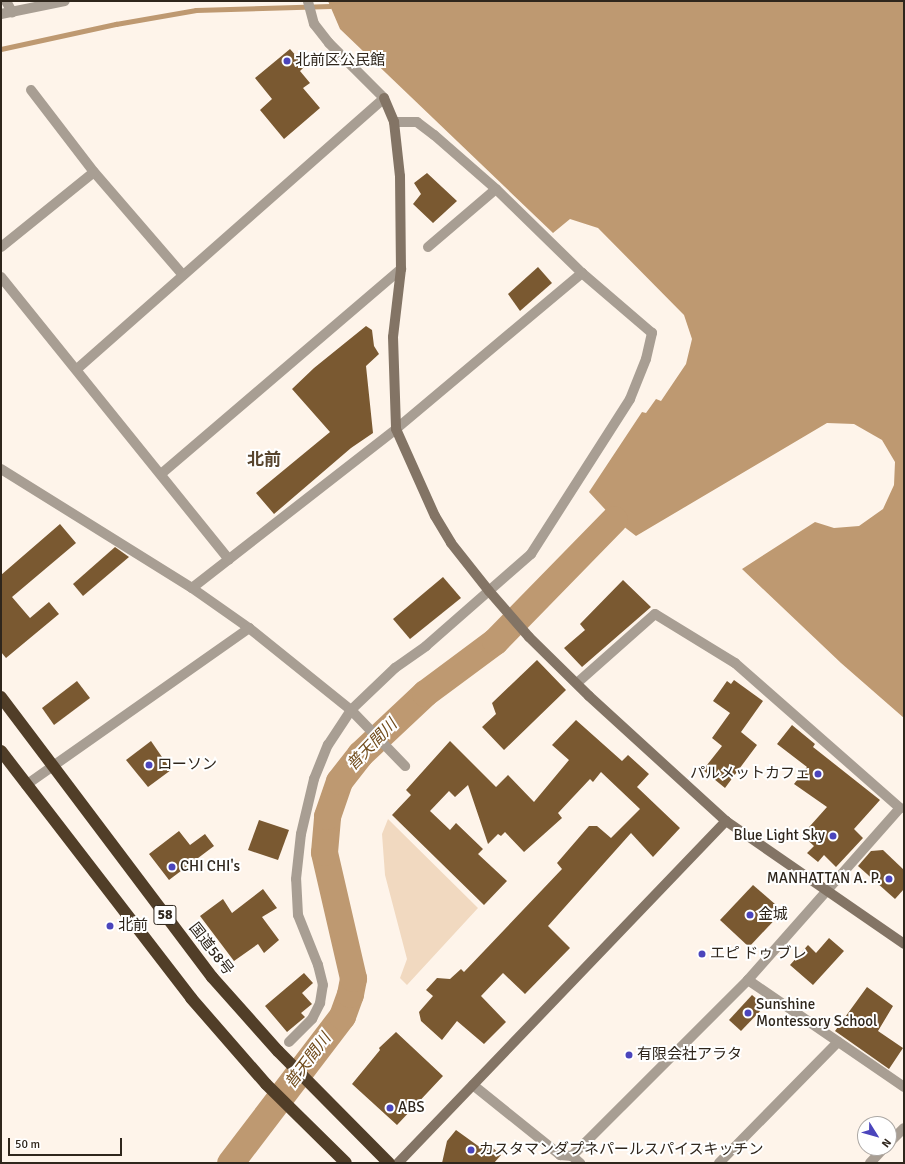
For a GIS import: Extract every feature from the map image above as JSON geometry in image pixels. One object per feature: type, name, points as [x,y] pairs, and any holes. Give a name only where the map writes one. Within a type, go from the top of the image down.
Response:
[{"type":"highway","name":"国道58号","points":[[1,697],[53,764],[212,977],[286,1058],[389,1163]]},
{"type":"highway","name":"58","points":[[1,751],[191,998],[266,1084],[346,1163]]},
{"type":"street","points":[[6,1],[12,12]]},
{"type":"street","points":[[1,14],[65,1]]},
{"type":"street","points":[[308,1],[314,24],[334,49],[384,98],[394,122],[399,160],[401,269],[394,337],[396,429],[435,516],[451,542],[492,594],[529,637],[726,821],[904,944]]},
{"type":"street","points":[[31,90],[94,172],[183,275]]},
{"type":"street","points":[[77,369],[384,98]]},
{"type":"street","points":[[289,1042],[312,1020],[320,1003],[323,985],[318,965],[298,915],[296,879],[301,834],[317,772],[328,745],[351,710],[395,668],[426,646],[492,594],[531,554],[561,510],[630,400],[646,359],[652,333],[582,273],[496,189],[425,127],[411,121],[394,122]]},
{"type":"street","points":[[1,247],[94,172]]},
{"type":"street","points":[[428,247],[496,189]]},
{"type":"street","points":[[161,474],[401,269]]},
{"type":"street","points":[[192,588],[396,429],[582,273]]},
{"type":"street","points":[[1,277],[77,369],[229,560]]},
{"type":"street","points":[[1,469],[192,588],[249,628],[351,710],[405,766]]},
{"type":"street","points":[[473,1085],[560,1155],[576,1160],[748,980],[900,808],[735,663],[655,614],[577,683]]},
{"type":"street","points":[[26,785],[53,764],[249,628]]},
{"type":"street","points":[[398,1163],[726,821]]},
{"type":"street","points":[[748,980],[904,1087]]},
{"type":"street","points":[[719,1163],[838,1042]]},
{"type":"street","points":[[897,1135],[904,1128]]},
{"type":"shaded area","points":[[328,1],[904,1],[904,718],[841,663],[742,569],[815,522],[834,528],[859,526],[883,509],[894,485],[895,462],[882,440],[854,424],[827,423],[636,536],[614,519],[589,492],[642,412],[646,413],[656,399],[661,401],[686,364],[692,339],[684,315],[598,228],[570,219],[553,233],[340,29]]},
{"type":"shaded area","points":[[388,819],[478,908],[407,985],[400,978],[407,959],[385,875],[382,834]]},
{"type":"building","points":[[290,49],[305,66],[300,71],[310,83],[303,88],[320,108],[284,139],[260,110],[272,99],[255,78]]},
{"type":"building","points":[[427,173],[457,201],[433,223],[413,204],[421,194],[414,183]]},
{"type":"building","points":[[538,267],[552,283],[520,311],[508,294]]},
{"type":"building","points":[[366,326],[372,330],[374,346],[379,354],[366,366],[373,433],[351,448],[274,514],[256,493],[330,432],[292,389],[314,368]]},
{"type":"building","points":[[60,524],[76,543],[12,597],[30,618],[49,602],[59,614],[6,658],[1,652],[1,575]]},
{"type":"building","points":[[115,547],[129,557],[83,596],[73,584]]},
{"type":"building","points":[[443,577],[461,598],[410,639],[393,619]]},
{"type":"building","points":[[623,580],[651,607],[582,667],[564,648],[585,630],[580,624]]},
{"type":"building","points":[[537,660],[566,690],[504,750],[482,727],[496,714],[492,703]]},
{"type":"building","points":[[734,680],[763,701],[741,732],[757,745],[725,788],[703,770],[722,746],[712,738],[730,713],[713,701],[727,681],[731,684]]},
{"type":"building","points":[[77,681],[90,698],[54,725],[42,708]]},
{"type":"building","points":[[576,720],[622,761],[628,755],[649,774],[637,787],[680,828],[653,857],[631,833],[548,926],[570,948],[525,994],[503,973],[481,996],[506,1022],[484,1044],[457,1021],[442,1040],[421,1021],[419,1012],[433,996],[426,990],[437,978],[450,979],[461,969],[464,972],[562,869],[557,863],[589,826],[597,826],[611,838],[640,809],[601,772],[593,782],[590,779],[558,813],[562,818],[524,852],[505,832],[501,836],[498,834],[488,844],[468,785],[455,797],[449,791],[430,811],[450,830],[456,823],[483,849],[478,854],[507,881],[484,905],[392,815],[411,795],[406,790],[450,741],[496,787],[508,775],[534,802],[569,760],[552,745]]},
{"type":"building","points":[[792,725],[815,744],[813,747],[880,800],[854,829],[863,838],[836,867],[824,855],[818,862],[807,853],[814,846],[802,835],[827,807],[794,784],[807,767],[777,744]]},
{"type":"building","name":"ローソン","points":[[151,741],[171,770],[148,787],[126,760]]},
{"type":"building","points":[[259,820],[289,830],[278,860],[248,850]]},
{"type":"building","name":"CHI CHI's","points":[[179,831],[190,845],[205,834],[214,846],[169,880],[149,854]]},
{"type":"building","name":"MANHATTAN A. P.","points":[[883,850],[904,870],[904,889],[895,899],[858,866],[871,851]]},
{"type":"building","points":[[753,885],[783,911],[749,947],[720,920]]},
{"type":"building","points":[[263,889],[277,908],[262,917],[279,940],[264,953],[258,944],[234,961],[200,916],[223,899],[232,913]]},
{"type":"building","points":[[829,938],[844,951],[813,985],[790,965],[808,945],[816,953]]},
{"type":"building","points":[[304,973],[313,983],[302,993],[312,1004],[301,1013],[305,1017],[287,1032],[265,1006]]},
{"type":"building","points":[[867,987],[893,1006],[878,1031],[903,1048],[889,1069],[835,1031]]},
{"type":"building","points":[[752,995],[765,1006],[741,1031],[729,1020]]},
{"type":"building","points":[[396,1032],[443,1076],[397,1125],[352,1084],[380,1050],[379,1048]]},
{"type":"building","points":[[456,1130],[481,1148],[486,1142],[501,1155],[494,1163],[442,1163],[447,1141]]},
{"type":"waterway","points":[[1,49],[116,24],[196,10],[330,6]]},
{"type":"waterway","name":"普天間川","points":[[230,1163],[342,1016],[350,994],[353,978],[324,852],[327,816],[339,781],[360,754],[425,693],[495,641],[614,519]]},
{"type":"place","name":"北前区公民館","points":[[287,61]]},
{"type":"place","name":"ローソン","points":[[149,765]]},
{"type":"place","name":"パルメットカフェ","points":[[818,774]]},
{"type":"place","name":"Blue Light Sky","points":[[833,836]]},
{"type":"place","name":"CHI CHI's","points":[[172,867]]},
{"type":"place","name":"MANHATTAN A. P.","points":[[889,879]]},
{"type":"place","name":"金城","points":[[750,915]]},
{"type":"place","name":"北前","points":[[110,926]]},
{"type":"place","name":"エピ ドゥ ブレ","points":[[702,954]]},
{"type":"place","name":"Sunshine Montessory School","points":[[748,1013]]},
{"type":"place","name":"有限会社アラタ","points":[[629,1055]]},
{"type":"place","name":"ABS","points":[[390,1108]]},
{"type":"place","name":"カスタマンダプネパールスパイスキッチン","points":[[471,1150]]},
{"type":"district","name":"北前","points":[[264,460]]}]
